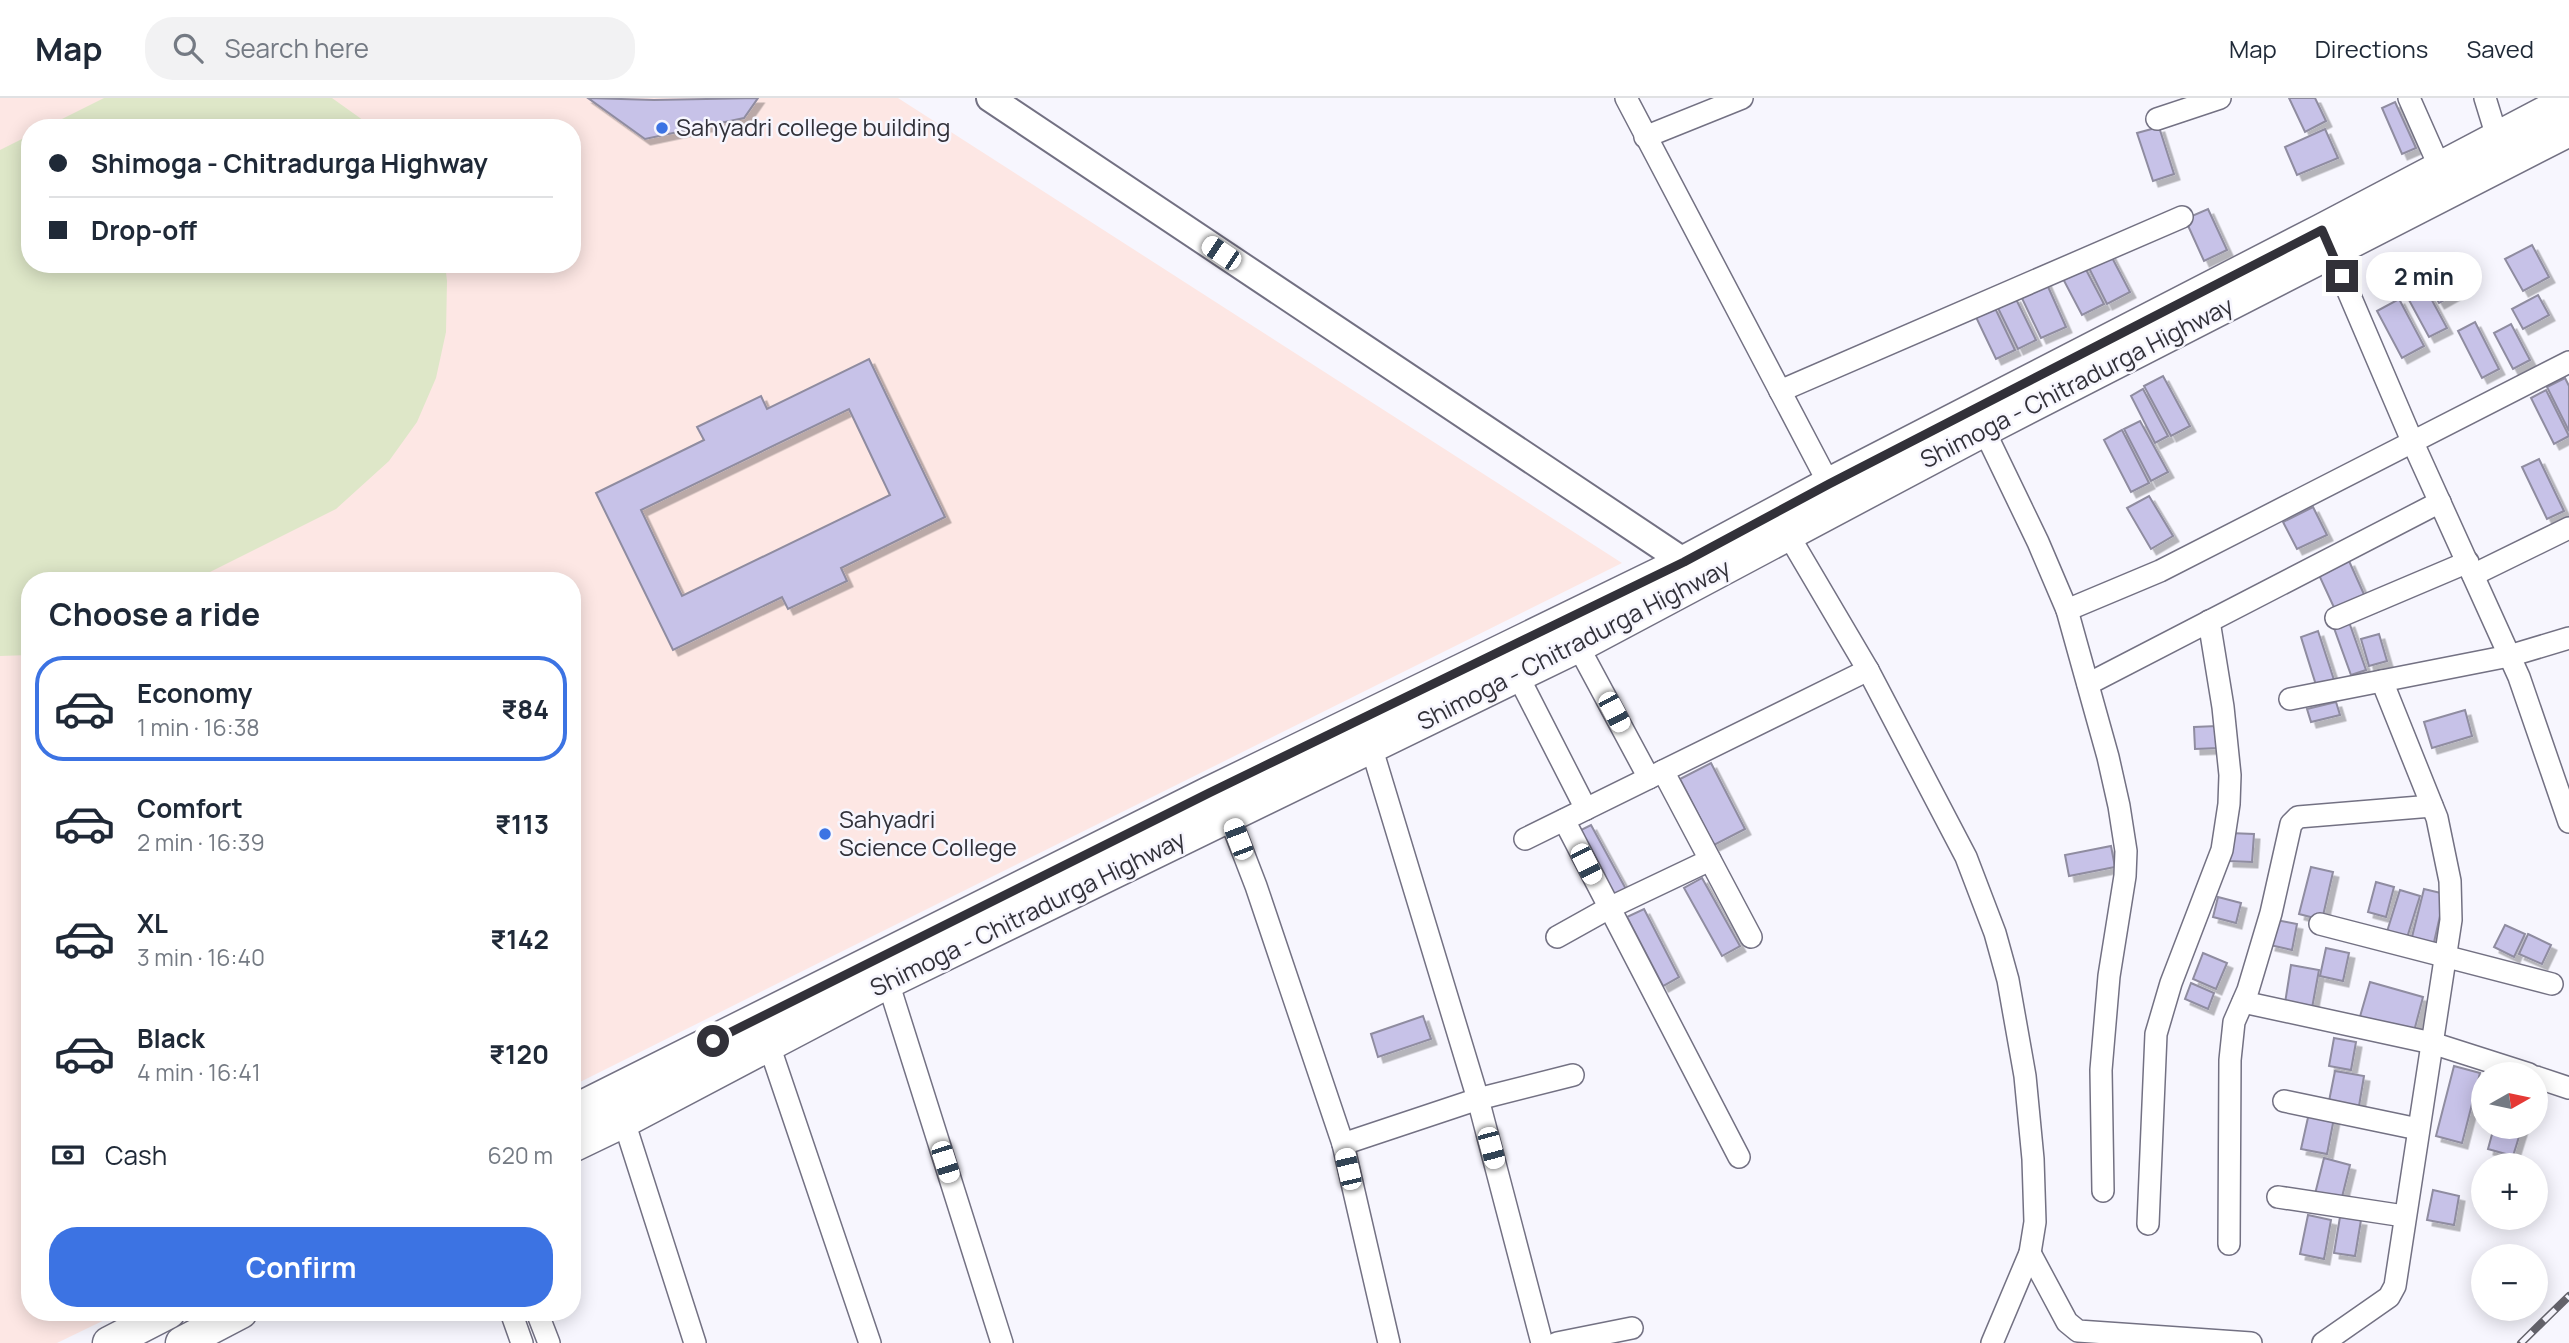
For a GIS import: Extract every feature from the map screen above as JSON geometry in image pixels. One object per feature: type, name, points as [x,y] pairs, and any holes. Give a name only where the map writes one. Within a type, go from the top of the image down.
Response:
[{"type":"main road","name":"Shimoga - Chitradurga Highway","points":[[581,1107],[1209,793],[1696,570],[1789,536],[2327,241],[2440,168],[2569,100]]},
{"type":"main road","name":"Shimoga - Chitradurga Highway","points":[[581,1142],[888,982],[1578,646],[1829,484],[2327,241],[2569,130]]},
{"type":"main road","points":[[109,1343],[152,1321]]},
{"type":"main road","points":[[182,1343],[224,1321]]},
{"type":"street","points":[[990,98],[1696,570]]},
{"type":"street","points":[[1626,98],[1829,484]]},
{"type":"street","points":[[1646,137],[1711,104],[1742,98]]},
{"type":"street","points":[[2157,120],[2220,98]]},
{"type":"street","points":[[2409,98],[2440,168]]},
{"type":"street","points":[[2485,98],[2497,136]]},
{"type":"street","points":[[1780,391],[2182,216]]},
{"type":"street","points":[[2327,241],[2413,443],[2509,656],[2569,822]]},
{"type":"street","points":[[2067,610],[2160,571],[2569,362]]},
{"type":"street","points":[[1984,430],[2038,542],[2067,610],[2119,806],[2126,851],[2125,876],[2109,975],[2101,1070],[2103,1191]]},
{"type":"street","points":[[2088,684],[2440,502]]},
{"type":"street","points":[[2336,618],[2569,528]]},
{"type":"street","points":[[1789,536],[1868,670],[1966,857],[1995,933],[2008,980],[2025,1076],[2033,1159],[2035,1222],[2030,1253],[1992,1343]]},
{"type":"street","points":[[2148,1224],[2156,1034],[2171,983],[2222,850],[2229,804],[2230,775],[2223,707],[2209,621]]},
{"type":"street","points":[[2290,699],[2509,656],[2569,638]]},
{"type":"street","points":[[1578,646],[1710,860],[1751,937]]},
{"type":"street","points":[[1525,839],[1868,670]]},
{"type":"street","points":[[1517,676],[1586,809]]},
{"type":"street","points":[[2323,1343],[2389,1297],[2395,1286],[2451,920],[2451,881],[2446,851],[2432,806],[2382,681]]},
{"type":"street","points":[[1371,746],[1478,1099],[1542,1343]]},
{"type":"street","points":[[2229,1244],[2230,1060],[2234,1022],[2271,913],[2293,820],[2298,817],[2432,806]]},
{"type":"street","points":[[1229,816],[1256,886],[1343,1144],[1389,1343]]},
{"type":"street","points":[[1564,820],[1739,1157]]},
{"type":"street","points":[[1557,937],[1609,908],[1710,860]]},
{"type":"street","points":[[2320,924],[2552,984]]},
{"type":"street","points":[[888,982],[1002,1343]]},
{"type":"street","points":[[2243,1002],[2432,1043],[2491,1062]]},
{"type":"street","points":[[769,1045],[870,1343]]},
{"type":"street","points":[[1343,1144],[1478,1099],[1573,1074]]},
{"type":"street","points":[[2548,1081],[2569,1088]]},
{"type":"street","points":[[615,1090],[695,1343]]},
{"type":"street","points":[[2284,1101],[2418,1129]]},
{"type":"street","points":[[2278,1197],[2404,1216]]},
{"type":"street","points":[[2030,1253],[2077,1337],[2251,1343]]},
{"type":"street","points":[[513,1321],[522,1343]]},
{"type":"street","points":[[540,1321],[549,1343]]},
{"type":"street","points":[[1557,1343],[1632,1328]]},
{"type":"shaded area","name":"Sahyadri Science College","points":[[0,98],[898,98],[1622,563],[581,1082],[581,572],[21,572],[21,1321],[102,1321],[57,1343],[0,1343]]},
{"type":"green space","points":[[104,98],[332,98],[361,119],[62,119]]},
{"type":"green space","points":[[21,140],[21,273],[446,273],[447,281],[446,332],[436,378],[417,422],[389,461],[336,509],[210,572],[21,572],[21,655],[0,656],[0,150]]},
{"type":"building","name":"Sahyadri college building","points":[[588,98],[758,98],[744,118],[645,139]]},
{"type":"building","points":[[2289,98],[2315,98],[2326,121],[2305,132]]},
{"type":"building","points":[[2395,102],[2416,148],[2402,154],[2382,108]]},
{"type":"building","points":[[2159,127],[2174,174],[2153,181],[2137,133]]},
{"type":"building","points":[[2325,129],[2338,158],[2297,175],[2285,147]]},
{"type":"building","points":[[2208,209],[2227,250],[2204,261],[2185,219]]},
{"type":"building","points":[[2532,245],[2549,277],[2523,291],[2505,259]]},
{"type":"building","points":[[2108,250],[2130,292],[2107,304],[2086,262]]},
{"type":"building","points":[[2083,264],[2104,304],[2082,315],[2061,275]]},
{"type":"building","points":[[2447,265],[2462,290],[2439,303],[2425,279]]},
{"type":"building","points":[[2045,280],[2066,327],[2041,338],[2019,292]]},
{"type":"building","points":[[2421,280],[2447,328],[2429,337],[2403,289]]},
{"type":"building","points":[[2538,295],[2549,315],[2523,329],[2512,309]]},
{"type":"building","points":[[2015,297],[2036,340],[2018,349],[1997,306]]},
{"type":"building","points":[[2399,299],[2424,346],[2402,358],[2377,311]]},
{"type":"building","points":[[1994,306],[2015,350],[1996,359],[1975,315]]},
{"type":"building","points":[[2475,322],[2499,369],[2482,378],[2458,331]]},
{"type":"building","points":[[2511,324],[2530,360],[2513,369],[2494,333]]},
{"type":"building","points":[[869,359],[945,517],[841,568],[847,581],[788,609],[782,597],[673,650],[596,493],[704,440],[697,427],[761,396],[767,409]],"holes":[[[849,409],[890,495],[682,596],[641,510]]]},
{"type":"building","points":[[2163,376],[2190,426],[2171,436],[2144,386]]},
{"type":"building","points":[[2565,378],[2569,386],[2569,431],[2547,387]]},
{"type":"building","points":[[2143,389],[2168,436],[2155,443],[2131,396]]},
{"type":"building","points":[[2546,390],[2569,436],[2554,444],[2531,398]]},
{"type":"building","points":[[2140,421],[2168,472],[2151,481],[2124,429]]},
{"type":"building","points":[[2122,430],[2149,483],[2131,492],[2104,440]]},
{"type":"building","points":[[2539,459],[2564,511],[2547,519],[2522,467]]},
{"type":"building","points":[[2149,496],[2173,536],[2151,549],[2127,508]]},
{"type":"building","points":[[2313,507],[2327,535],[2297,549],[2283,522]]},
{"type":"building","points":[[2349,561],[2367,601],[2337,614],[2319,575]]},
{"type":"building","points":[[2349,622],[2366,670],[2351,675],[2334,628]]},
{"type":"building","points":[[2318,631],[2334,680],[2316,685],[2301,637]]},
{"type":"building","points":[[2379,634],[2387,661],[2369,666],[2361,639]]},
{"type":"building","points":[[2336,702],[2340,715],[2311,722],[2307,709]]},
{"type":"building","points":[[2465,710],[2472,736],[2432,748],[2424,722]]},
{"type":"building","points":[[2217,726],[2218,748],[2195,749],[2194,727]]},
{"type":"building","points":[[1711,763],[1745,829],[1714,845],[1680,779]]},
{"type":"building","points":[[1591,825],[1627,891],[1611,899],[1575,833]]},
{"type":"building","points":[[2229,833],[2254,834],[2252,862],[2228,861]]},
{"type":"building","points":[[2111,846],[2115,867],[2069,876],[2065,855]]},
{"type":"building","points":[[2311,867],[2333,872],[2322,920],[2299,914]]},
{"type":"building","points":[[1702,878],[1740,946],[1722,956],[1684,888]]},
{"type":"building","points":[[2376,882],[2394,887],[2386,917],[2368,912]]},
{"type":"building","points":[[2424,889],[2445,894],[2432,951],[2410,945]]},
{"type":"building","points":[[2400,890],[2420,896],[2405,944],[2385,938]]},
{"type":"building","points":[[2218,897],[2241,903],[2236,923],[2213,917]]},
{"type":"building","points":[[1644,909],[1679,977],[1663,986],[1627,917]]},
{"type":"building","points":[[2276,920],[2297,924],[2292,950],[2270,945]]},
{"type":"building","points":[[2505,925],[2525,934],[2514,957],[2494,947]]},
{"type":"building","points":[[2528,934],[2551,945],[2542,964],[2519,954]]},
{"type":"building","points":[[2326,948],[2349,953],[2343,981],[2320,976]]},
{"type":"building","points":[[2203,953],[2227,963],[2216,989],[2193,979]]},
{"type":"building","points":[[2291,965],[2319,970],[2312,1008],[2285,1003]]},
{"type":"building","points":[[2370,982],[2423,997],[2413,1035],[2359,1020]]},
{"type":"building","points":[[2191,983],[2214,993],[2208,1009],[2185,999]]},
{"type":"building","points":[[1423,1016],[1431,1039],[1378,1057],[1371,1034]]},
{"type":"building","points":[[2334,1038],[2356,1042],[2351,1070],[2329,1066]]},
{"type":"building","points":[[2454,1066],[2471,1071],[2471,1108],[2462,1143],[2436,1136]]},
{"type":"building","points":[[2335,1071],[2364,1076],[2358,1112],[2328,1106]]},
{"type":"building","points":[[2309,1113],[2334,1118],[2327,1154],[2301,1149]]},
{"type":"building","points":[[2491,1139],[2518,1139],[2514,1153],[2488,1149]]},
{"type":"building","points":[[2324,1158],[2350,1165],[2341,1201],[2315,1194]]},
{"type":"building","points":[[2433,1190],[2459,1196],[2454,1225],[2427,1220]]},
{"type":"building","points":[[2308,1215],[2331,1220],[2324,1259],[2300,1254]]},
{"type":"building","points":[[2340,1217],[2361,1220],[2355,1256],[2334,1253]]},
{"type":"railway","points":[[2521,1343],[2569,1296]]},
{"type":"place","name":"Sahyadri college building","points":[[662,128]]},
{"type":"place","name":"Sahyadri Science College","points":[[825,834]]},
{"type":"route","points":[[713,1041],[1209,793],[1684,562],[2066,360],[2322,230],[2342,276]]}]
